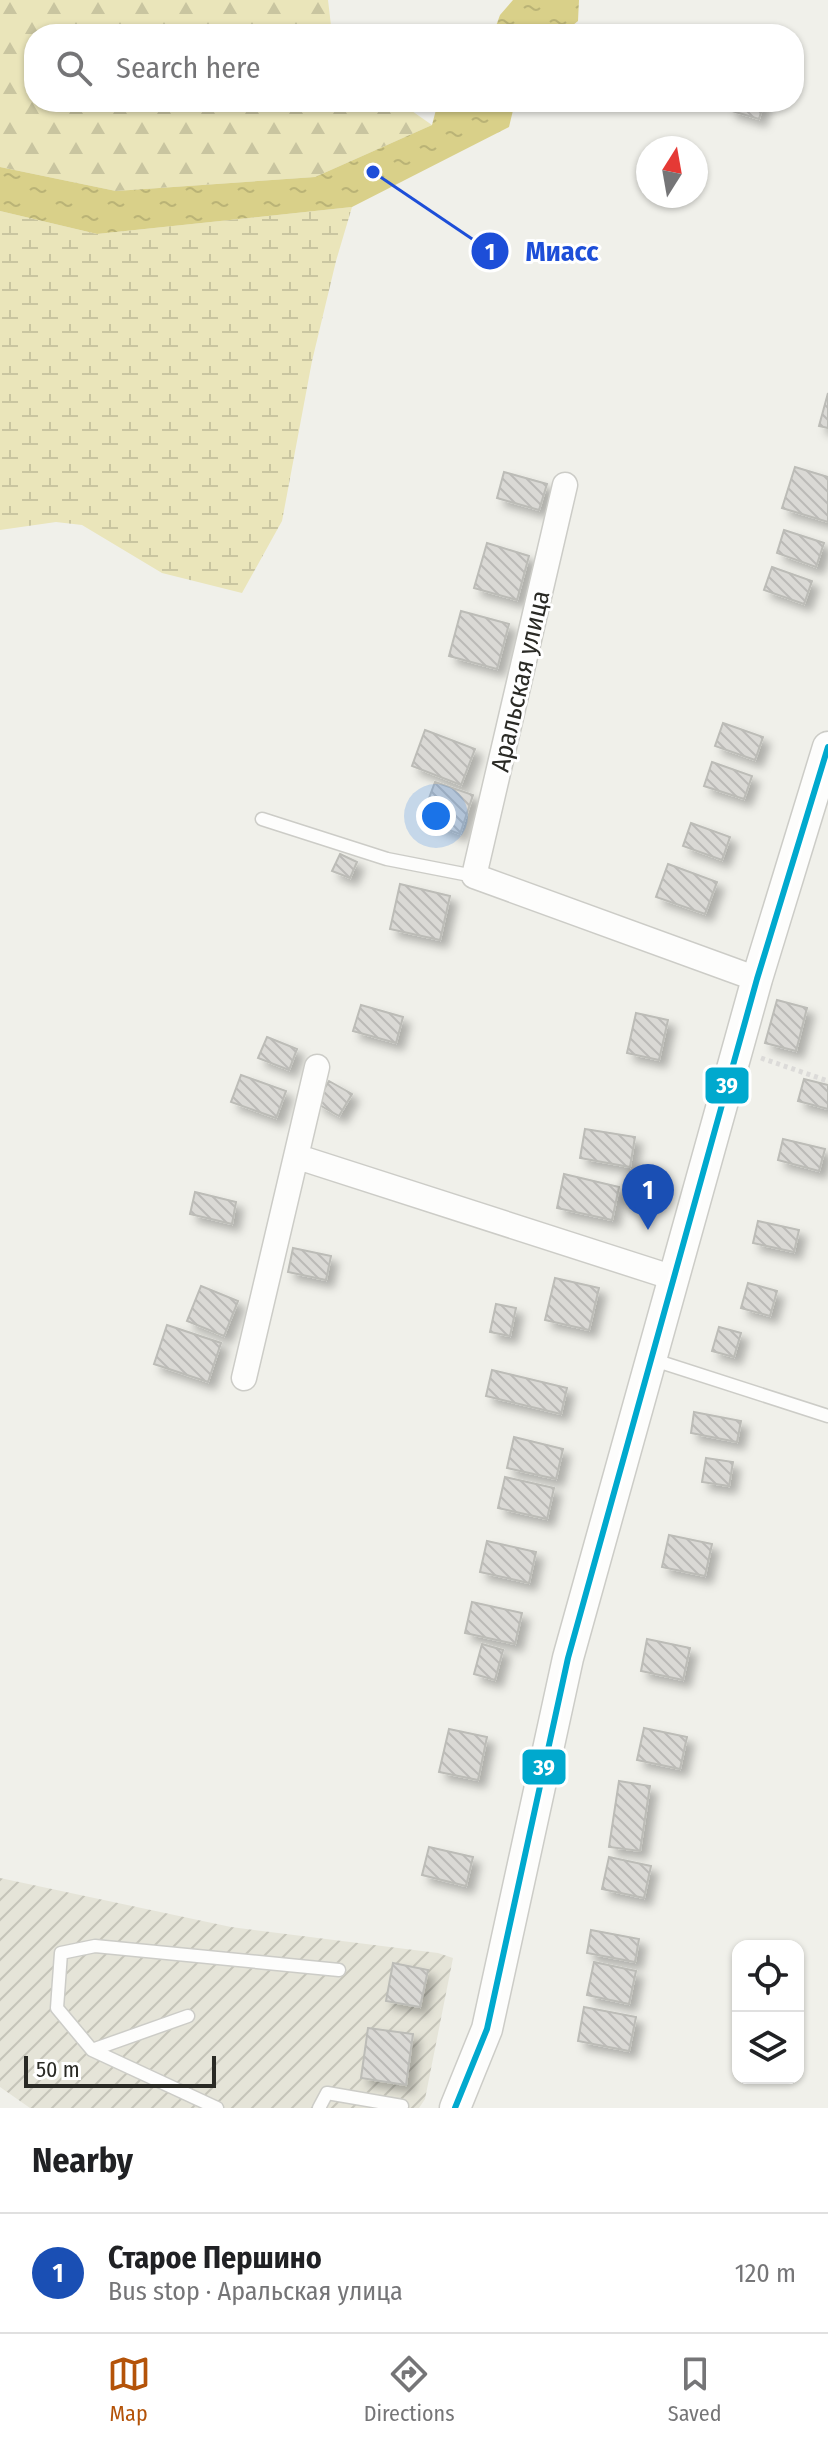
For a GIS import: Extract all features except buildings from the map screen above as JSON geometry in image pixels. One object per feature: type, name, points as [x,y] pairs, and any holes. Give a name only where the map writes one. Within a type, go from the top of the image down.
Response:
[{"type":"street","name":"Аральская улица","points":[[474,876],[565,485]]},
{"type":"street","points":[[455,2108],[487,2029],[568,1658],[757,979],[828,747]]},
{"type":"street","points":[[474,876],[757,979]]},
{"type":"street","points":[[244,1378],[317,1067]]},
{"type":"street","points":[[298,1157],[674,1278]]},
{"type":"lane","points":[[262,819],[387,859],[474,876]]},
{"type":"lane","points":[[651,1359],[828,1416]]},
{"type":"lane","points":[[217,2108],[92,2050],[57,2008],[61,1953],[95,1946],[339,1970]]},
{"type":"lane","points":[[92,2050],[188,2016]]},
{"type":"lane","points":[[319,2108],[327,2093],[402,2106]]},
{"type":"path","points":[[738,1050],[828,1081]]},
{"type":"shaded area","points":[[0,1878],[231,1927],[438,1953],[453,1958],[425,2099],[419,2108],[30,2108],[0,2087]]},
{"type":"green space","points":[[0,0],[328,0],[331,24],[24,24],[24,112],[413,112],[432,125],[315,177],[116,191],[0,167]]},
{"type":"green space","points":[[352,207],[312,361],[282,521],[242,593],[162,573],[82,525],[56,522],[0,530],[0,211],[97,234]]},
{"type":"water","points":[[513,0],[579,0],[578,21],[574,24],[497,24]]},
{"type":"water","points":[[435,112],[513,112],[509,127],[352,207],[97,234],[0,211],[0,167],[116,191],[315,177],[432,125]]},
{"type":"transit line","name":"39","points":[[455,2108],[487,2029],[568,1658],[757,979],[828,747]]},
{"type":"place","name":"Миасс","points":[[373,172]]},
{"type":"place","name":"Старое Першино","points":[[648,1230]]}]
